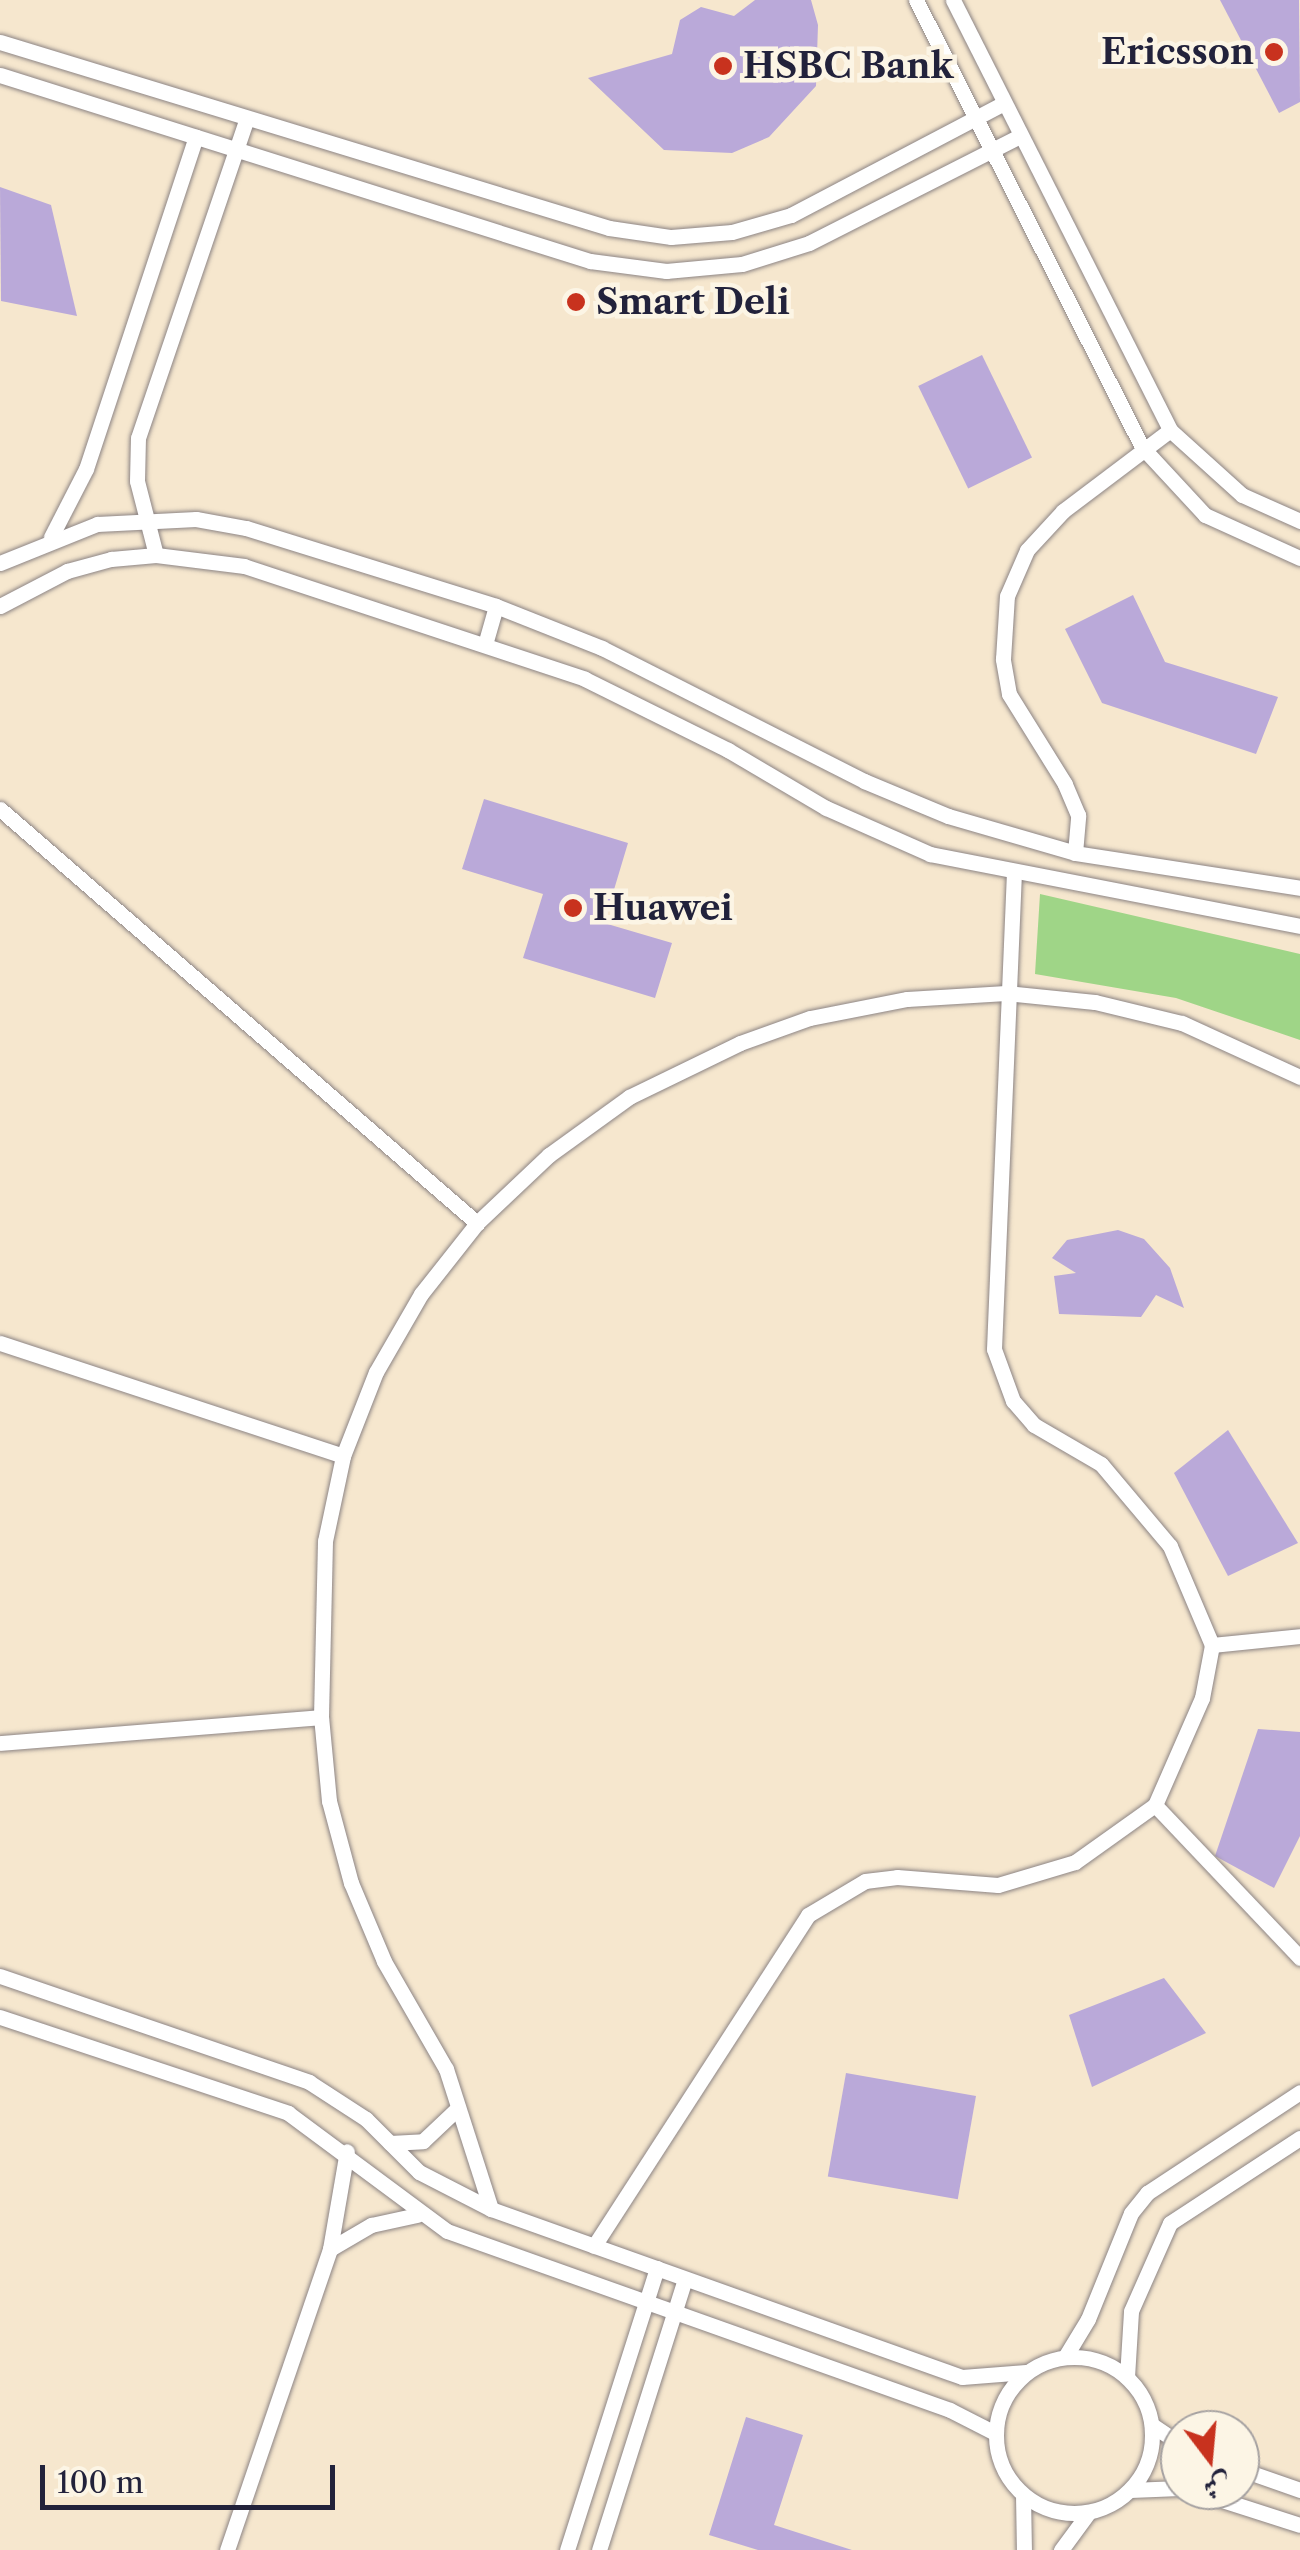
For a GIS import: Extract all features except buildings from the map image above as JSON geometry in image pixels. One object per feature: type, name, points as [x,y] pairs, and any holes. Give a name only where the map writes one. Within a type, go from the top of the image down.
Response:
[{"type":"street","points":[[916,0],[1142,448],[1205,515],[1300,558]]},
{"type":"street","points":[[953,0],[1170,430],[1229,486],[1300,520]]},
{"type":"street","points":[[0,42],[609,228],[671,237],[732,232],[792,215],[1004,103]]},
{"type":"street","points":[[0,75],[590,261],[666,271],[742,264],[810,243],[1020,136]]},
{"type":"street","points":[[156,555],[145,517],[138,438],[247,118]]},
{"type":"street","points":[[51,537],[86,469],[196,137]]},
{"type":"street","points":[[1076,853],[1078,815],[1065,784],[1009,694],[1003,659],[1007,596],[1027,550],[1063,511],[1170,430]]},
{"type":"street","points":[[0,563],[51,537],[145,517],[246,528],[496,606],[693,691],[864,781],[948,816],[1076,853],[1300,888]]},
{"type":"street","points":[[0,606],[67,571],[156,555],[244,566],[486,641],[696,733],[826,808],[930,854],[1014,875],[1300,926]]},
{"type":"street","points":[[486,641],[496,606]]},
{"type":"street","points":[[0,809],[478,1223]]},
{"type":"street","points":[[594,2246],[808,1914],[864,1881],[897,1876],[998,1885],[1038,1877],[1086,1855],[1155,1805],[1185,1748],[1212,1645],[1158,1530],[1102,1464],[1034,1424],[1002,1376],[994,1348],[1006,993],[1014,875]]},
{"type":"street","points":[[492,2210],[434,2045],[384,1961],[350,1883],[330,1801],[321,1716],[325,1541],[343,1456],[376,1372],[412,1310],[478,1223],[549,1155],[629,1097],[740,1043],[810,1018],[907,999],[1006,993],[1095,1002],[1182,1023],[1300,1077]]},
{"type":"street","points":[[0,1343],[343,1456]]},
{"type":"street","points":[[1212,1645],[1300,1636]]},
{"type":"street","points":[[0,1743],[321,1716]]},
{"type":"street","points":[[1155,1805],[1300,1958]]},
{"type":"street","points":[[0,1976],[308,2082],[338,2098],[442,2187],[492,2210],[962,2377],[1026,2372],[1064,2357],[1098,2360],[1126,2377],[1152,2425],[1160,2430]]},
{"type":"street","points":[[0,2018],[288,2113],[347,2151],[417,2215],[646,2302],[950,2410],[995,2433]]},
{"type":"street","points":[[1064,2357],[1088,2319],[1131,2213],[1147,2193],[1300,2092]]},
{"type":"street","points":[[390,2143],[438,2134],[458,2108]]},
{"type":"street","points":[[1126,2377],[1131,2310],[1170,2223],[1300,2138]]},
{"type":"street","points":[[227,2550],[330,2249],[347,2151]]},
{"type":"street","points":[[330,2249],[370,2225],[417,2215]]},
{"type":"street","points":[[567,2550],[657,2268]]},
{"type":"street","points":[[599,2550],[686,2278]]},
{"type":"street","points":[[1026,2372],[1004,2400],[995,2433],[998,2456],[1023,2495],[1042,2507],[1089,2512]]},
{"type":"street","points":[[1130,2490],[1147,2460],[1152,2425]]},
{"type":"street","points":[[1260,2477],[1300,2490]]},
{"type":"street","points":[[1061,2550],[1089,2512],[1130,2490],[1160,2489]]},
{"type":"street","points":[[1023,2495],[1024,2550]]},
{"type":"street","points":[[1253,2510],[1300,2525]]},
{"type":"green space","points":[[1040,894],[1300,954],[1300,1040],[1176,998],[1035,974]]},
{"type":"place","name":"Ericsson","points":[[1274,52]]},
{"type":"place","name":"HSBC Bank","points":[[723,66]]},
{"type":"place","name":"Smart Deli","points":[[576,302]]},
{"type":"place","name":"Huawei","points":[[573,908]]}]
